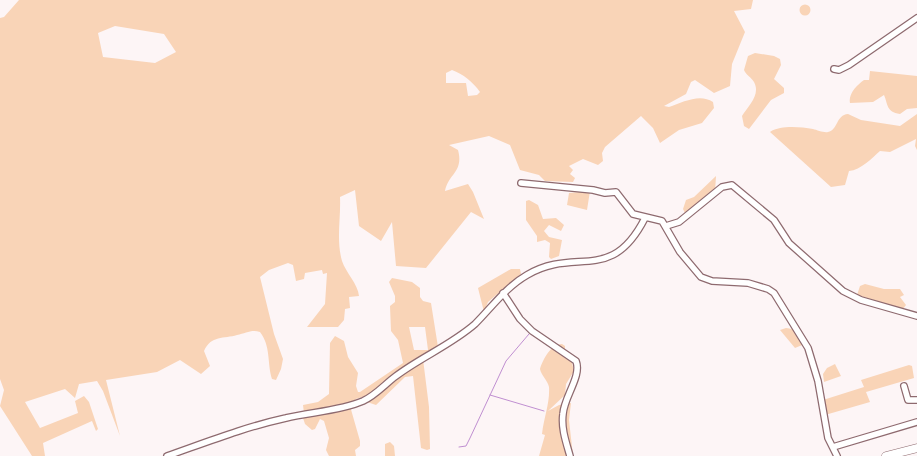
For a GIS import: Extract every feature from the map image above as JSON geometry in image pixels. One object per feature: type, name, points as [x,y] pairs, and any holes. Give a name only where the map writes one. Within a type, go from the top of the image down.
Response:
[{"type":"main road","points":[[886,456],[917,448]]},
{"type":"street","points":[[834,69],[841,69],[849,65],[917,18]]},
{"type":"street","points":[[522,183],[593,190],[605,193],[616,192],[633,214],[645,218],[659,219],[666,226],[680,252],[701,276],[712,281],[758,285],[774,293],[808,348],[818,381],[828,438],[837,456]]},
{"type":"street","points":[[666,226],[679,222],[722,187],[732,185],[774,220],[790,243],[843,291],[861,300],[917,316]]},
{"type":"street","points":[[167,456],[249,427],[364,401],[428,354],[457,338],[474,324],[504,293],[528,274],[549,266],[601,260],[616,254],[627,246],[645,218]]},
{"type":"street","points":[[504,293],[520,319],[532,331],[576,361],[578,366],[576,374],[563,412],[563,430],[570,456]]},
{"type":"street","points":[[904,386],[909,401],[917,400]]},
{"type":"street","points":[[833,447],[917,422]]},
{"type":"shaded area","points":[[19,0],[753,0],[751,9],[734,11],[745,32],[732,64],[730,86],[714,93],[695,80],[691,82],[686,94],[664,106],[669,107],[697,98],[708,99],[713,102],[714,108],[702,123],[679,130],[660,143],[653,128],[641,116],[605,147],[602,153],[603,161],[598,165],[583,159],[569,166],[573,170],[570,174],[575,178],[573,182],[545,181],[539,175],[520,170],[510,145],[489,136],[449,145],[458,150],[459,163],[445,191],[468,184],[484,219],[471,212],[426,268],[396,266],[392,222],[381,241],[359,226],[355,190],[340,197],[340,253],[359,296],[349,297],[350,308],[345,309],[344,320],[338,327],[307,327],[325,304],[327,273],[323,274],[322,270],[305,273],[304,279],[296,281],[293,265],[288,263],[269,270],[260,277],[274,334],[283,359],[276,380],[272,379],[270,373],[266,343],[260,332],[252,331],[218,338],[210,342],[204,351],[210,366],[201,374],[180,360],[157,372],[106,380],[120,436],[103,391],[97,381],[79,384],[75,398],[65,389],[25,402],[40,428],[78,413],[75,401],[84,396],[89,402],[98,429],[96,431],[92,421],[43,443],[45,456],[32,456],[0,406],[4,390],[0,379],[0,18],[4,17]],"holes":[[[115,26],[164,34],[176,52],[155,63],[103,57],[98,33]],[[452,70],[467,79],[480,92],[477,95],[468,96],[466,83],[446,83],[446,73]]]},
{"type":"shaded area","points":[[805,4],[811,10],[805,16],[799,10]]},
{"type":"shaded area","points":[[755,53],[774,56],[780,59],[781,65],[774,79],[784,88],[784,93],[771,100],[749,129],[744,126],[742,116],[755,96],[756,87],[753,80],[744,70],[748,56]]},
{"type":"shaded area","points":[[870,71],[917,76],[917,108],[907,109],[900,114],[895,113],[888,107],[884,95],[873,102],[850,103],[850,96],[856,87],[864,80],[869,80]]},
{"type":"shaded area","points":[[848,114],[861,120],[900,126],[917,114],[917,150],[915,146],[916,139],[890,152],[880,151],[862,166],[849,171],[845,185],[831,187],[770,132],[780,128],[791,127],[828,132],[834,128],[841,117]]},
{"type":"shaded area","points":[[716,176],[715,192],[686,215],[683,209],[686,200],[694,197]]},
{"type":"shaded area","points":[[590,191],[587,210],[567,205],[569,193]]},
{"type":"shaded area","points":[[529,200],[538,205],[543,219],[556,218],[564,225],[561,231],[549,225],[544,231],[549,237],[562,240],[559,256],[551,259],[549,257],[550,243],[545,240],[537,242],[537,236],[526,220],[526,201]]},
{"type":"shaded area","points":[[511,269],[520,269],[521,274],[488,302],[484,312],[478,288]]},
{"type":"shaded area","points":[[392,278],[412,282],[420,288],[420,297],[423,301],[431,303],[438,347],[376,392],[356,399],[351,404],[304,413],[303,405],[318,402],[329,394],[330,343],[335,336],[344,341],[348,357],[358,373],[356,386],[358,392],[403,363],[398,340],[391,331],[390,306],[395,302],[395,296],[389,282]],"holes":[[[409,327],[425,327],[428,350],[414,350]]]},
{"type":"shaded area","points":[[865,284],[884,289],[900,289],[904,295],[900,297],[906,305],[903,309],[857,295],[860,286]]},
{"type":"shaded area","points":[[786,328],[799,332],[807,343],[795,348],[780,330]]},
{"type":"shaded area","points":[[562,344],[565,346],[565,354],[571,359],[574,371],[566,384],[565,395],[548,411],[559,405],[571,403],[569,420],[573,456],[539,456],[545,435],[542,434],[549,393],[549,387],[540,369],[551,349]]},
{"type":"shaded area","points":[[423,359],[429,407],[430,449],[427,450],[421,448],[413,376],[405,377],[376,405],[364,401]]},
{"type":"shaded area","points":[[835,364],[841,376],[824,382],[823,374],[827,368]]},
{"type":"shaded area","points":[[909,365],[912,366],[914,378],[866,392],[870,402],[825,415],[823,400],[864,387],[861,380]]},
{"type":"shaded area","points":[[350,406],[360,441],[360,446],[355,450],[356,456],[329,456],[326,450],[329,438],[324,421],[320,419],[315,429],[312,430],[305,424],[302,415]]},
{"type":"shaded area","points":[[390,442],[394,446],[395,456],[385,456],[385,444]]},
{"type":"waterway","points":[[459,447],[466,446],[506,361],[529,334]]},
{"type":"waterway","points":[[490,395],[544,411]]}]
